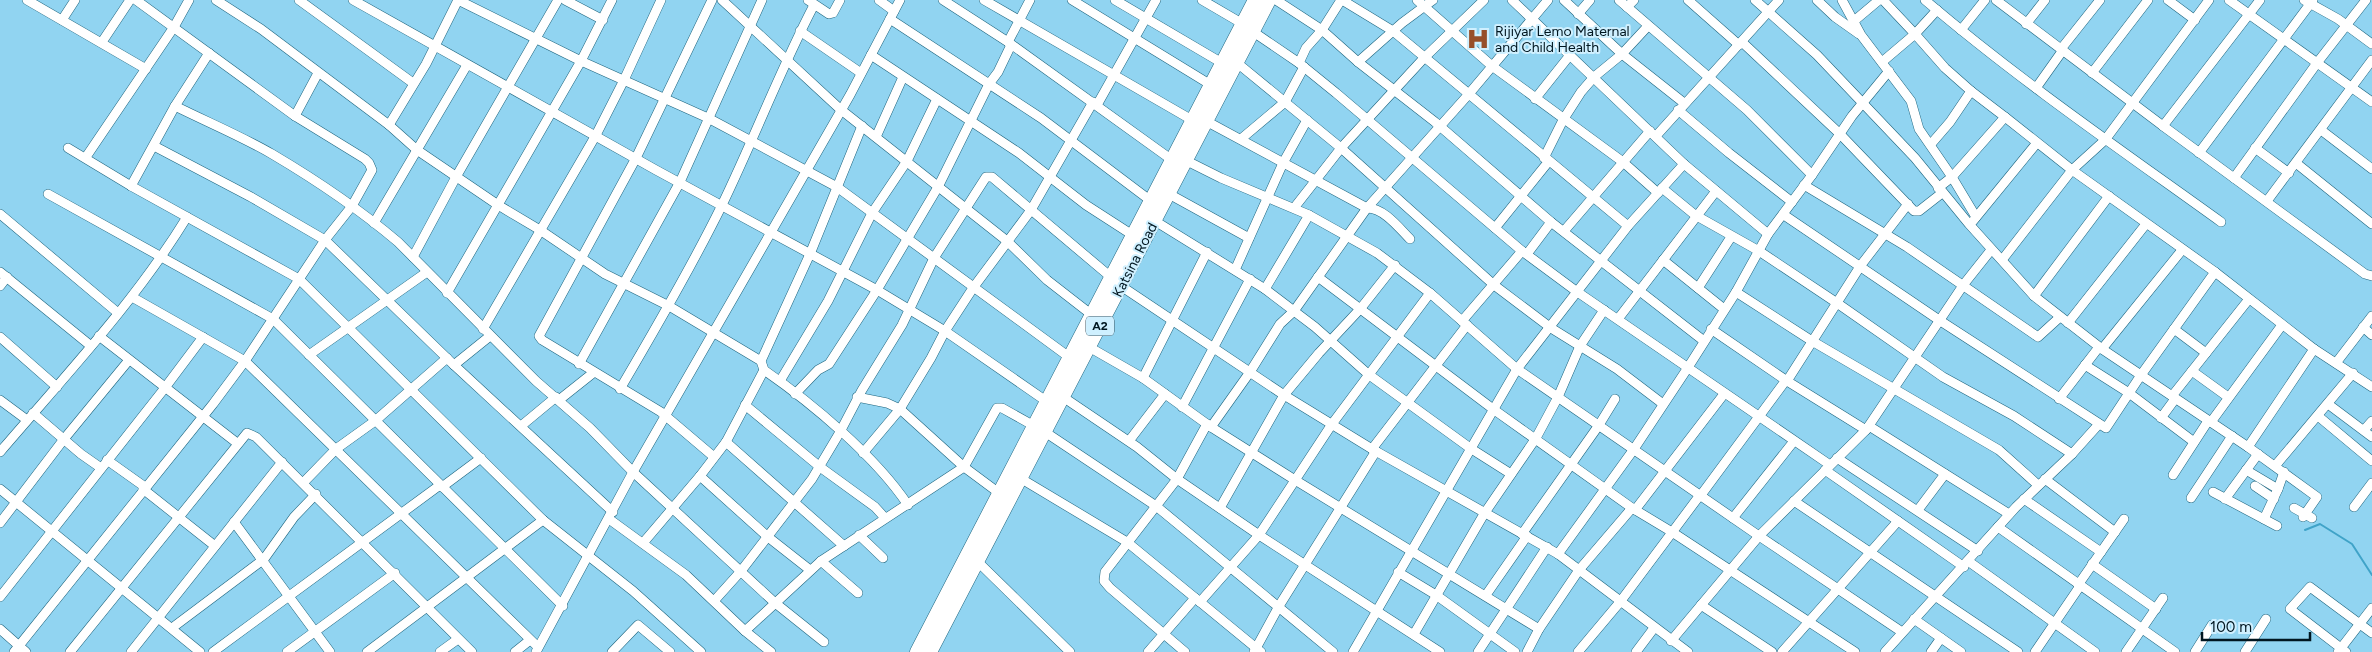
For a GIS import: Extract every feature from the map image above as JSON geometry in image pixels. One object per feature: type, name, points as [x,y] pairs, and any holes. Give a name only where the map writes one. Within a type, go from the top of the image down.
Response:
[{"type":"highway","name":"Katsina Road","points":[[917,652],[999,493],[1040,428],[1063,396],[1089,347],[1134,236],[1151,201],[1179,160],[1199,120],[1236,62],[1254,0]]},
{"type":"highway","name":"Katsina Road","points":[[1199,120],[1210,85],[1222,63],[1269,0]]},
{"type":"highway","name":"Katsina Road","points":[[930,652],[1020,478],[1040,428],[1046,401],[1092,315],[1116,282],[1154,221],[1168,194],[1179,160]]},
{"type":"street","points":[[27,0],[146,69]]},
{"type":"street","points":[[62,20],[74,0]]},
{"type":"street","points":[[102,42],[130,0]]},
{"type":"street","points":[[0,629],[20,650],[87,560],[245,361],[325,240],[352,206],[372,170],[369,163],[295,116],[136,0]]},
{"type":"street","points":[[86,157],[174,27],[189,0]]},
{"type":"street","points":[[216,0],[261,29],[389,125],[417,150],[498,205],[581,256],[605,274],[669,306],[761,360]]},
{"type":"street","points":[[300,0],[413,83]]},
{"type":"street","points":[[353,0],[507,88],[596,135],[770,233],[844,270],[945,330],[1046,401]]},
{"type":"street","points":[[413,257],[456,177],[558,0]]},
{"type":"street","points":[[565,0],[603,20]]},
{"type":"street","points":[[448,293],[581,61],[612,0]]},
{"type":"street","points":[[454,365],[487,333],[540,230],[596,135],[661,0]]},
{"type":"street","points":[[712,0],[636,158],[539,336],[542,340],[593,373],[667,417],[714,457]]},
{"type":"street","points":[[722,0],[787,58],[840,109],[1007,240],[1047,280],[1092,315]]},
{"type":"street","points":[[579,364],[680,182],[749,25],[762,0]]},
{"type":"street","points":[[620,389],[669,306],[722,205],[800,31],[811,2],[831,14],[840,0]]},
{"type":"street","points":[[879,0],[892,15],[988,84],[1041,118],[1151,201]]},
{"type":"street","points":[[132,297],[245,361],[336,449],[400,515],[530,640],[537,650],[611,516],[633,472],[667,417],[862,73],[900,0]]},
{"type":"street","points":[[943,0],[1179,160],[1309,215],[1394,265],[1430,293],[1518,369],[1759,536],[1902,632]]},
{"type":"street","points":[[984,0],[1114,75],[1199,120],[1241,139],[1367,208],[1382,212],[1410,239]]},
{"type":"street","points":[[796,394],[818,370],[829,364],[877,290],[938,187],[972,121],[988,84],[998,72],[1030,0]]},
{"type":"street","points":[[1072,0],[1210,85]]},
{"type":"street","points":[[1114,0],[1222,63]]},
{"type":"street","points":[[863,453],[900,410],[931,358],[945,330],[1007,240],[1031,210],[1071,141],[1114,75],[1156,0]]},
{"type":"street","points":[[1202,0],[1247,27],[1301,65],[1369,120],[1525,253],[1576,292],[1794,441],[1831,464],[1918,510],[1978,551]]},
{"type":"street","points":[[1276,0],[1322,30],[1551,222],[1704,341]]},
{"type":"street","points":[[1241,139],[1284,102],[1301,65],[1306,48],[1322,30],[1342,0],[1393,31],[1628,226]]},
{"type":"street","points":[[1418,0],[1430,3],[1454,31],[1492,66],[1660,191],[1695,215],[1759,251],[1943,377],[2014,416],[2072,454]]},
{"type":"street","points":[[1294,208],[1340,148],[1369,120],[1424,58],[1484,0]]},
{"type":"street","points":[[1512,0],[1684,164],[1768,234]]},
{"type":"street","points":[[1185,652],[1124,602],[1104,581],[1105,572],[1177,479],[1209,425],[1250,372],[1280,324],[1294,311],[1367,208],[1440,127],[1548,0]]},
{"type":"street","points":[[1564,0],[1681,106],[1729,153],[1792,202]]},
{"type":"street","points":[[1578,14],[1590,0]]},
{"type":"street","points":[[1619,0],[1747,110],[1812,176]]},
{"type":"street","points":[[1627,7],[1634,0]]},
{"type":"street","points":[[1688,0],[1840,134],[1914,211],[1919,211],[1940,190],[2005,116]]},
{"type":"street","points":[[1755,0],[1817,56],[1915,158],[1991,250],[2034,296],[2100,348],[2232,436],[2317,497],[2306,517],[2294,508]]},
{"type":"street","points":[[1564,232],[1623,162],[1681,106],[1779,0]]},
{"type":"street","points":[[1816,0],[1835,17],[1861,35]]},
{"type":"street","points":[[1842,0],[1861,35],[1911,101],[1919,130],[1931,144],[1976,218]]},
{"type":"street","points":[[1854,21],[1879,0]]},
{"type":"street","points":[[1883,0],[1946,68],[2036,144],[2215,272],[2314,349],[2372,387]]},
{"type":"street","points":[[1925,0],[1961,30],[2105,140],[2221,222]]},
{"type":"street","points":[[1961,30],[1985,0]]},
{"type":"street","points":[[1996,0],[2132,104],[2365,274],[2371,276]]},
{"type":"street","points":[[2026,24],[2045,0]]},
{"type":"street","points":[[2036,88],[2100,0]]},
{"type":"street","points":[[2092,72],[2148,0]]},
{"type":"street","points":[[2168,0],[2195,20]]},
{"type":"street","points":[[2002,260],[2072,170],[2105,140],[2209,0]]},
{"type":"street","points":[[2229,0],[2372,102]]},
{"type":"street","points":[[2163,126],[2260,0]]},
{"type":"street","points":[[2234,178],[2317,62],[2366,0]]},
{"type":"street","points":[[389,125],[461,1],[581,61],[708,118],[837,187],[1069,357]]},
{"type":"street","points":[[2199,153],[2309,1],[2346,24],[2372,44]]},
{"type":"street","points":[[1358,62],[1393,31],[1430,3]]},
{"type":"street","points":[[1882,62],[1915,34],[1937,10]]},
{"type":"street","points":[[1495,228],[1546,159],[1563,120],[1594,77],[1622,54],[1648,26]]},
{"type":"street","points":[[800,31],[862,73]]},
{"type":"street","points":[[131,186],[175,106],[209,53]]},
{"type":"street","points":[[871,55],[937,100],[972,121],[1051,177],[1086,205],[1134,236]]},
{"type":"street","points":[[1535,99],[1570,55]]},
{"type":"street","points":[[2267,201],[2372,60]]},
{"type":"street","points":[[1236,62],[1386,187],[1494,285],[1551,328],[1617,369],[1663,404]]},
{"type":"street","points":[[374,223],[467,65]]},
{"type":"street","points":[[1558,554],[1634,449],[1687,369],[1736,292],[1768,234],[1784,215],[1862,104],[1889,71]]},
{"type":"street","points":[[295,116],[318,73]]},
{"type":"street","points":[[876,137],[903,76]]},
{"type":"street","points":[[1931,144],[1945,128],[1971,91]]},
{"type":"street","points":[[780,381],[828,301],[872,213],[907,161],[937,100]]},
{"type":"street","points":[[175,106],[270,153],[352,206],[374,223],[413,257],[487,333],[633,472],[774,602],[824,642]]},
{"type":"street","points":[[1235,270],[1283,163],[1307,120]]},
{"type":"street","points":[[862,126],[810,254],[761,360],[764,370],[796,394],[863,453],[889,480],[908,505]]},
{"type":"street","points":[[2321,130],[2372,170]]},
{"type":"street","points":[[1969,224],[1976,218],[2036,144]]},
{"type":"street","points":[[154,146],[251,197],[325,240],[454,365],[521,426],[611,516],[686,575],[745,632],[770,652]]},
{"type":"street","points":[[68,148],[86,157],[131,186],[299,279],[543,520],[589,555],[701,652]]},
{"type":"street","points":[[2255,148],[2289,173]]},
{"type":"street","points":[[2296,163],[2372,224]]},
{"type":"street","points":[[1353,652],[1377,613],[1445,490],[1518,369],[1551,328],[1601,259],[1684,164]]},
{"type":"street","points":[[714,601],[768,537],[820,467],[857,397],[891,344],[934,258],[986,177],[990,175],[1116,282],[1171,320],[1284,395],[1374,450],[1484,514],[1558,554],[1688,652]]},
{"type":"street","points":[[1804,185],[1886,233],[1964,284],[2038,337],[2060,317]]},
{"type":"street","points":[[1618,319],[1695,215],[1716,191]]},
{"type":"street","points":[[48,194],[273,319],[308,356],[562,606]]},
{"type":"street","points":[[1168,194],[1249,238]]},
{"type":"street","points":[[2034,296],[2109,196]]},
{"type":"street","points":[[1578,652],[1620,602],[1787,380],[1861,265],[1908,204]]},
{"type":"street","points":[[0,214],[118,313]]},
{"type":"street","points":[[1265,289],[1309,215]]},
{"type":"street","points":[[1784,215],[1861,265],[1939,320],[2106,428],[2141,375],[2215,272]]},
{"type":"street","points":[[0,452],[132,297],[162,257],[187,217]]},
{"type":"street","points":[[1154,221],[1265,289],[1368,374],[1470,448],[1511,474]]},
{"type":"street","points":[[1020,478],[1127,542],[1257,650],[1279,606],[1343,507],[1374,450],[1407,401],[1436,365],[1494,285],[1525,253],[1551,222]]},
{"type":"street","points":[[2068,323],[2146,224]]},
{"type":"street","points":[[1698,288],[1731,236]]},
{"type":"street","points":[[1671,641],[1759,536],[1867,428],[1964,284],[1991,250]]},
{"type":"street","points":[[2059,399],[2084,365],[2182,250]]},
{"type":"street","points":[[1143,378],[1207,252]]},
{"type":"street","points":[[1663,260],[1724,309]]},
{"type":"street","points":[[1220,508],[1284,395],[1319,353],[1361,308],[1394,265]]},
{"type":"street","points":[[308,356],[347,326],[388,301],[427,272]]},
{"type":"street","points":[[0,286],[4,274],[91,346]]},
{"type":"street","points":[[1318,276],[1493,409],[1634,509],[1855,652]]},
{"type":"street","points":[[1182,406],[1250,279]]},
{"type":"street","points":[[1736,292],[1812,341],[1999,450],[2041,482],[2115,532]]},
{"type":"street","points":[[1148,652],[1162,634],[1259,535],[1332,424],[1430,293]]},
{"type":"street","points":[[2161,418],[2192,371],[2250,299]]},
{"type":"street","points":[[1414,634],[1484,514],[1536,438],[1558,397],[1580,346],[1604,310]]},
{"type":"street","points":[[2336,363],[2372,316]]},
{"type":"street","points":[[2173,475],[2194,442],[2282,325]]},
{"type":"street","points":[[2363,327],[2372,335]]},
{"type":"street","points":[[1711,329],[1787,380],[2009,514]]},
{"type":"street","points":[[2174,329],[2206,353]]},
{"type":"street","points":[[99,336],[164,389],[237,443]]},
{"type":"street","points":[[0,337],[57,387]]},
{"type":"street","points":[[0,597],[164,389],[202,337]]},
{"type":"street","points":[[1089,347],[1143,378],[1209,425],[1295,480],[1343,507],[1506,609],[1540,628]]},
{"type":"street","points":[[2248,447],[2314,349]]},
{"type":"street","points":[[302,482],[336,449],[375,422],[447,358]]},
{"type":"street","points":[[0,523],[64,439],[129,360]]},
{"type":"street","points":[[2084,365],[2129,393],[2194,442]]},
{"type":"street","points":[[643,543],[726,442],[764,370]]},
{"type":"street","points":[[2192,371],[2228,397]]},
{"type":"street","points":[[521,426],[593,373]]},
{"type":"street","points":[[2275,466],[2353,373]]},
{"type":"street","points":[[1129,441],[1165,394]]},
{"type":"street","points":[[1527,652],[1540,628],[1579,570],[1634,509],[1724,394]]},
{"type":"street","points":[[1063,396],[1129,441],[1177,479],[1259,535],[1440,652]]},
{"type":"street","points":[[857,397],[887,403],[900,410],[964,467],[999,493]]},
{"type":"street","points":[[1486,595],[1615,399]]},
{"type":"street","points":[[0,400],[64,439],[101,468]]},
{"type":"street","points":[[2328,404],[2372,437]]},
{"type":"street","points":[[745,405],[885,518]]},
{"type":"street","points":[[745,632],[774,602],[821,561],[964,467],[997,408],[1002,408],[1040,428],[1156,506],[1333,652]]},
{"type":"street","points":[[2318,416],[2372,461]]},
{"type":"street","points":[[2364,430],[2372,421]]},
{"type":"street","points":[[1885,652],[1934,596],[1978,551],[2009,514],[2072,454],[2099,424]]},
{"type":"street","points":[[70,652],[237,443],[246,434],[250,433],[316,494],[472,652]]},
{"type":"street","points":[[2191,498],[2232,436]]},
{"type":"street","points":[[1733,518],[1794,441]]},
{"type":"street","points":[[726,442],[794,504],[844,546]]},
{"type":"street","points":[[2226,499],[2258,454]]},
{"type":"street","points":[[213,652],[481,458]]},
{"type":"street","points":[[107,460],[215,546]]},
{"type":"street","points":[[131,652],[160,618],[282,462]]},
{"type":"street","points":[[1831,464],[1898,521],[2056,624],[2094,652]]},
{"type":"street","points":[[2246,470],[2278,489]]},
{"type":"street","points":[[2264,519],[2284,472]]},
{"type":"street","points":[[1918,510],[1945,474]]},
{"type":"street","points":[[700,476],[768,537],[810,570]]},
{"type":"street","points":[[2354,507],[2372,483]]},
{"type":"street","points":[[2255,486],[2274,499]]},
{"type":"street","points":[[0,489],[160,618],[194,650]]},
{"type":"street","points":[[2213,492],[2277,526]]},
{"type":"street","points":[[172,628],[264,559],[294,517],[316,494]]},
{"type":"street","points":[[2024,499],[2101,552]]},
{"type":"street","points":[[1794,501],[2018,652]]},
{"type":"street","points":[[2035,652],[2056,624],[2092,564],[2124,519]]},
{"type":"street","points":[[367,652],[543,520]]},
{"type":"street","points":[[1782,652],[1898,521]]},
{"type":"street","points":[[234,522],[264,559],[330,652]]},
{"type":"street","points":[[1998,527],[2175,652]]},
{"type":"street","points":[[859,535],[883,558]]},
{"type":"street","points":[[1478,652],[1547,547]]},
{"type":"street","points":[[821,561],[858,593]]},
{"type":"street","points":[[977,561],[1070,652]]},
{"type":"street","points":[[2092,564],[2156,609]]},
{"type":"street","points":[[1398,572],[1436,595],[1515,652]]},
{"type":"street","points":[[287,652],[395,573]]},
{"type":"street","points":[[2372,608],[2360,623],[2341,651],[2290,607],[2311,587],[2360,623],[2372,632]]},
{"type":"street","points":[[2126,652],[2163,598]]},
{"type":"street","points":[[1701,605],[1772,652]]},
{"type":"street","points":[[1914,619],[1961,652]]},
{"type":"street","points":[[2245,652],[2266,619]]},
{"type":"street","points":[[612,652],[636,625],[640,625],[670,652]]},
{"type":"street","points":[[2195,652],[2212,625]]},
{"type":"street","points":[[1636,652],[1654,628]]},
{"type":"street","points":[[1931,652],[1941,638]]},
{"type":"street","points":[[440,652],[458,639]]},
{"type":"street","points":[[515,652],[530,640]]},
{"type":"waterway","points":[[2305,530],[2320,524],[2352,544],[2372,575]]},
{"type":"place","name":"Rijiyar Lemo Maternal and Child Health","points":[[1478,39]]}]
